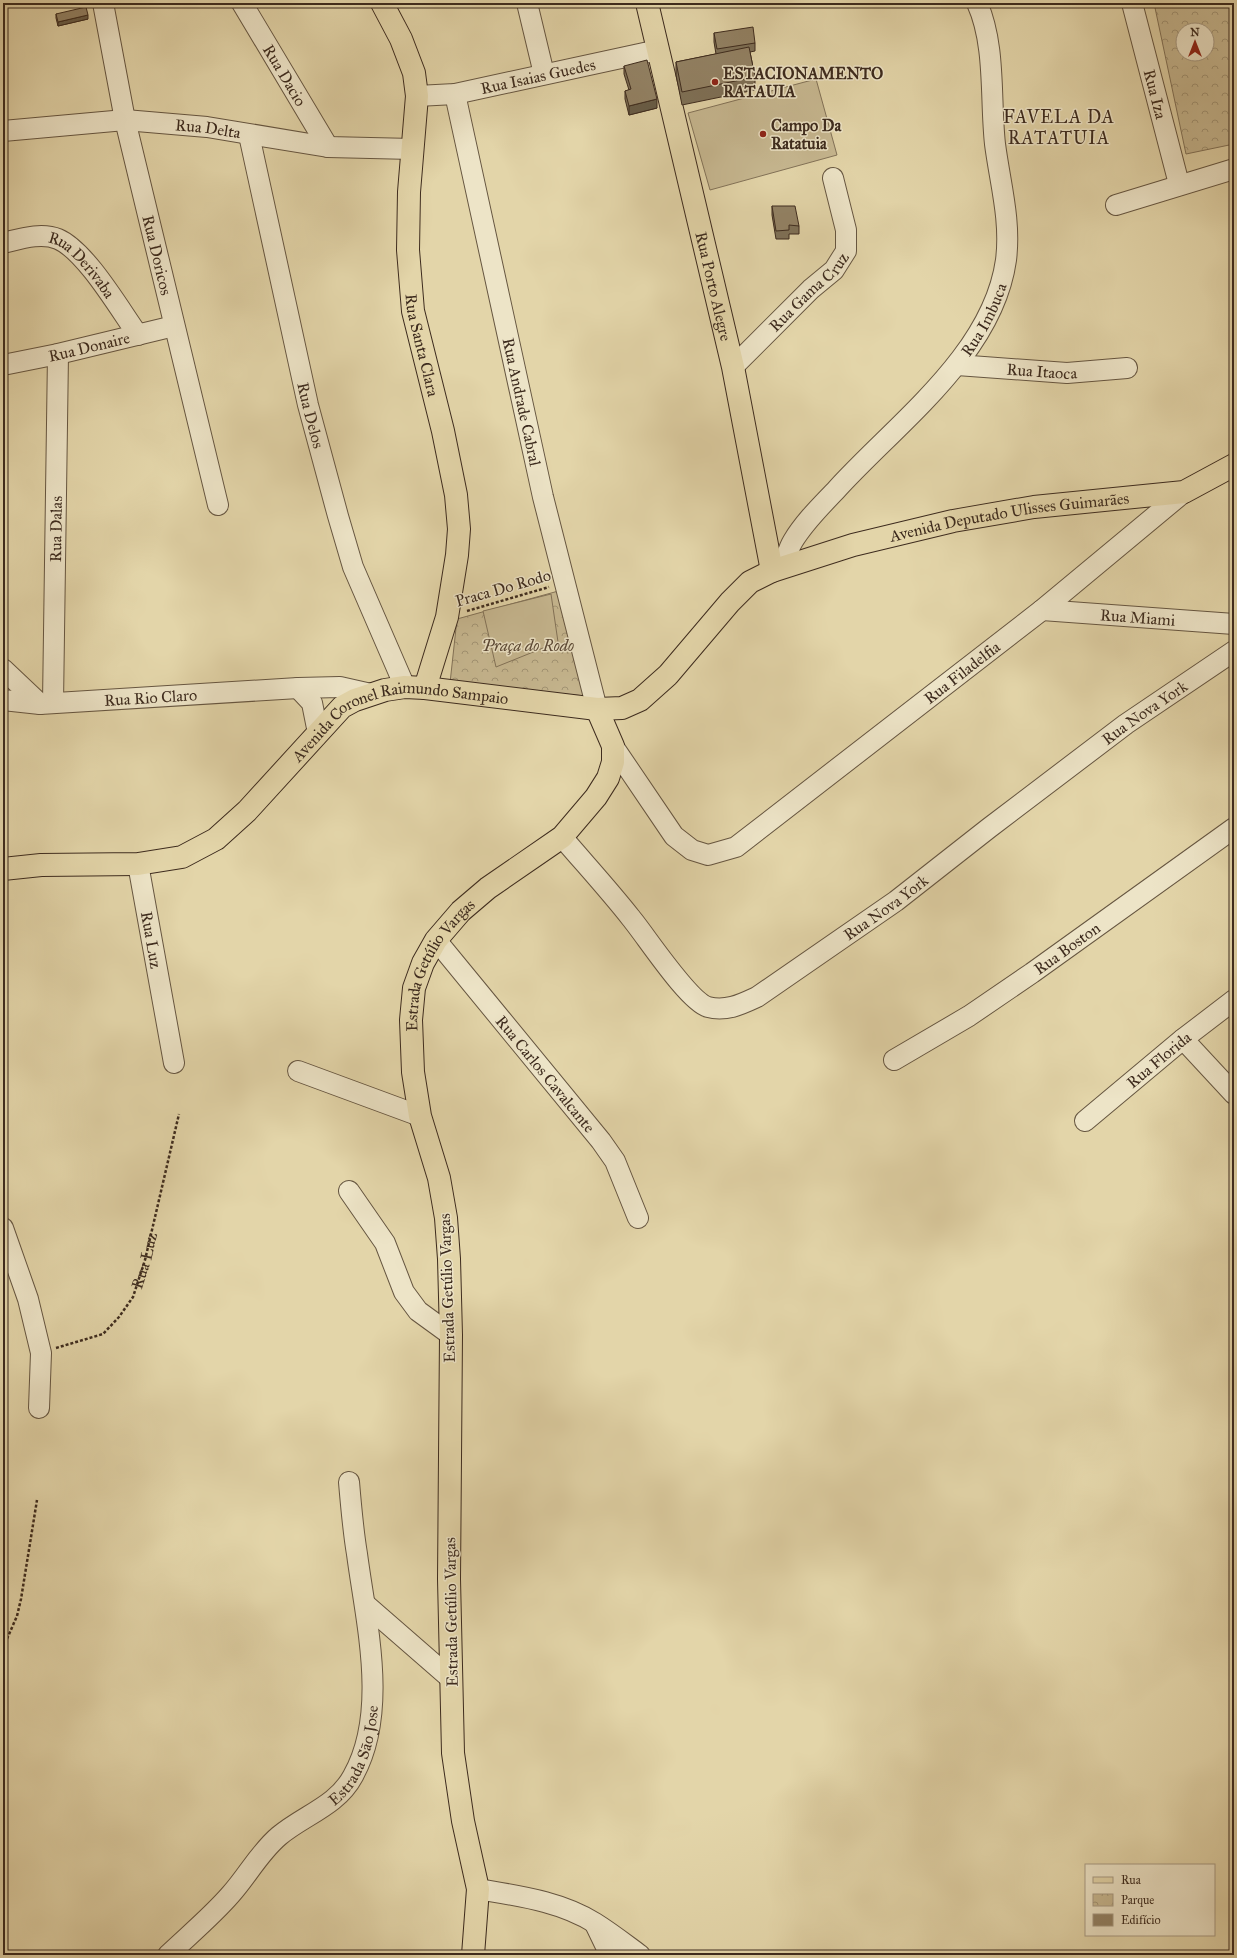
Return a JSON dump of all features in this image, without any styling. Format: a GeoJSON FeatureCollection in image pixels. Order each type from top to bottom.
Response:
{"type":"FeatureCollection","features":[{"type":"Feature","properties":{"kind":"main road","name":"Rua Santa Clara"},"geometry":{"type":"LineString","coordinates":[[382,3],[401,39],[412,66],[417,96],[412,149],[408,250],[414,311],[443,430],[456,495],[459,529],[457,555],[448,617],[415,688]]}},
{"type":"Feature","properties":{"kind":"main road","name":"Rua Porto Alegre"},"geometry":{"type":"LineString","coordinates":[[647,3],[733,367],[777,570]]}},
{"type":"Feature","properties":{"kind":"main road","name":"Avenida Deputado Ulisses Guimarães"},"geometry":{"type":"LineString","coordinates":[[777,570],[853,545],[954,521],[1034,507],[1184,492],[1234,465]]}},
{"type":"Feature","properties":{"kind":"main road","name":"Avenida Coronel Raimundo Sampaio"},"geometry":{"type":"LineString","coordinates":[[3,869],[41,866],[138,864],[182,857],[216,839],[248,811],[342,707],[371,694],[415,688],[597,709],[622,708],[640,700],[668,675],[730,602],[750,582],[777,570]]}},
{"type":"Feature","properties":{"kind":"main road"},"geometry":{"type":"LineString","coordinates":[[597,709],[614,746]]}},
{"type":"Feature","properties":{"kind":"main road","name":"Estrada Getúlio Vargas"},"geometry":{"type":"LineString","coordinates":[[473,1955],[478,1888],[463,1821],[453,1753],[450,1678],[449,1572],[451,1335],[449,1259],[446,1218],[439,1178],[420,1116],[412,1072],[411,1020],[414,988],[423,963],[436,940],[461,911],[488,888],[562,837],[596,797],[608,778],[613,762],[614,746]]}},
{"type":"Feature","properties":{"kind":"street","name":"Rua Doricos"},"geometry":{"type":"LineString","coordinates":[[103,3],[125,120],[218,505]]}},
{"type":"Feature","properties":{"kind":"street","name":"Rua Dacio"},"geometry":{"type":"LineString","coordinates":[[242,3],[328,147]]}},
{"type":"Feature","properties":{"kind":"street"},"geometry":{"type":"LineString","coordinates":[[527,3],[544,74]]}},
{"type":"Feature","properties":{"kind":"street","name":"Rua Imbuca"},"geometry":{"type":"LineString","coordinates":[[777,570],[792,542],[805,523],[957,365],[979,332],[995,302],[1006,254],[1008,225],[995,144],[993,101],[986,29],[978,3]]}},
{"type":"Feature","properties":{"kind":"street","name":"Rua Iza"},"geometry":{"type":"LineString","coordinates":[[1132,3],[1179,184]]}},
{"type":"Feature","properties":{"kind":"street","name":"Rua Isaias Guedes"},"geometry":{"type":"LineString","coordinates":[[417,96],[455,94],[658,50]]}},
{"type":"Feature","properties":{"kind":"street","name":"Rua Andrade Cabral"},"geometry":{"type":"LineString","coordinates":[[455,94],[543,497],[597,709]]}},
{"type":"Feature","properties":{"kind":"street","name":"Rua Delta"},"geometry":{"type":"LineString","coordinates":[[3,131],[125,120],[200,126],[328,147],[412,149]]}},
{"type":"Feature","properties":{"kind":"street","name":"Rua Delos"},"geometry":{"type":"LineString","coordinates":[[249,134],[308,405],[353,567],[415,688]]}},
{"type":"Feature","properties":{"kind":"street"},"geometry":{"type":"LineString","coordinates":[[1116,205],[1234,168]]}},
{"type":"Feature","properties":{"kind":"street","name":"Rua Gama Cruz"},"geometry":{"type":"LineString","coordinates":[[733,367],[810,290],[834,270],[846,251],[846,230],[833,178]]}},
{"type":"Feature","properties":{"kind":"street","name":"Rua Derivaba"},"geometry":{"type":"LineString","coordinates":[[3,243],[36,236],[57,239],[70,246],[88,266],[138,335]]}},
{"type":"Feature","properties":{"kind":"street","name":"Rua Donaire"},"geometry":{"type":"LineString","coordinates":[[3,365],[58,354],[174,326]]}},
{"type":"Feature","properties":{"kind":"street","name":"Rua Dalas"},"geometry":{"type":"LineString","coordinates":[[46,703],[58,354]]}},
{"type":"Feature","properties":{"kind":"street","name":"Rua Itaoca"},"geometry":{"type":"LineString","coordinates":[[957,365],[1067,373],[1127,368]]}},
{"type":"Feature","properties":{"kind":"street","name":"Rua Filadelfia"},"geometry":{"type":"LineString","coordinates":[[614,746],[674,836],[692,850],[708,855],[736,847],[1042,610],[1184,492]]}},
{"type":"Feature","properties":{"kind":"street","name":"Rua Miami"},"geometry":{"type":"LineString","coordinates":[[1042,610],[1234,624]]}},
{"type":"Feature","properties":{"kind":"street","name":"Rua Nova York"},"geometry":{"type":"LineString","coordinates":[[562,837],[631,918],[682,985],[706,1006],[721,1009],[739,1006],[757,997],[896,901],[1126,724],[1234,651]]}},
{"type":"Feature","properties":{"kind":"street"},"geometry":{"type":"LineString","coordinates":[[3,669],[46,703]]}},
{"type":"Feature","properties":{"kind":"street","name":"Rua Rio Claro"},"geometry":{"type":"LineString","coordinates":[[3,700],[46,703],[298,688],[340,687],[371,694]]}},
{"type":"Feature","properties":{"kind":"street"},"geometry":{"type":"LineString","coordinates":[[298,688],[312,703],[318,733]]}},
{"type":"Feature","properties":{"kind":"street","name":"Rua Boston"},"geometry":{"type":"LineString","coordinates":[[894,1060],[968,1016],[1032,973],[1234,828]]}},
{"type":"Feature","properties":{"kind":"street","name":"Rua Luz"},"geometry":{"type":"LineString","coordinates":[[138,864],[174,1063]]}},
{"type":"Feature","properties":{"kind":"street","name":"Rua Carlos Cavalcante"},"geometry":{"type":"LineString","coordinates":[[436,940],[601,1140],[615,1161],[638,1218]]}},
{"type":"Feature","properties":{"kind":"street","name":"Rua Florida"},"geometry":{"type":"LineString","coordinates":[[1085,1121],[1183,1039],[1234,1000]]}},
{"type":"Feature","properties":{"kind":"street"},"geometry":{"type":"LineString","coordinates":[[1183,1039],[1234,1094]]}},
{"type":"Feature","properties":{"kind":"street"},"geometry":{"type":"LineString","coordinates":[[298,1071],[420,1116]]}},
{"type":"Feature","properties":{"kind":"street"},"geometry":{"type":"LineString","coordinates":[[349,1190],[385,1243],[404,1292],[418,1311],[451,1335]]}},
{"type":"Feature","properties":{"kind":"street"},"geometry":{"type":"LineString","coordinates":[[3,1228],[28,1299],[41,1352],[40,1408]]}},
{"type":"Feature","properties":{"kind":"street","name":"Estrada Sāo Jose"},"geometry":{"type":"LineString","coordinates":[[168,1955],[231,1894],[256,1860],[280,1835],[324,1807],[340,1794],[353,1776],[368,1741],[372,1716],[372,1683],[365,1604],[357,1554],[349,1482]]}},
{"type":"Feature","properties":{"kind":"street"},"geometry":{"type":"LineString","coordinates":[[365,1604],[450,1678]]}},
{"type":"Feature","properties":{"kind":"street"},"geometry":{"type":"LineString","coordinates":[[478,1888],[539,1900],[569,1910],[594,1922],[640,1955]]}},
{"type":"Feature","properties":{"kind":"street"},"geometry":{"type":"LineString","coordinates":[[594,1922],[610,1955]]}},
{"type":"Feature","properties":{"kind":"path","name":"Praca Do Rodo"},"geometry":{"type":"LineString","coordinates":[[448,617],[565,582]]}},
{"type":"Feature","properties":{"kind":"path","name":"Rua Luz"},"geometry":{"type":"LineString","coordinates":[[41,1352],[103,1334],[119,1317],[133,1296],[145,1260],[179,1114]]}},
{"type":"Feature","properties":{"kind":"path"},"geometry":{"type":"LineString","coordinates":[[3,1648],[17,1616],[21,1599],[37,1500]]}},
{"type":"Feature","properties":{"kind":"green space"},"geometry":{"type":"Polygon","coordinates":[[[1154,3],[1234,3],[1234,144],[1186,154],[1154,3]]]}},
{"type":"Feature","properties":{"kind":"green space","name":"Campo Da Ratatuia"},"geometry":{"type":"Polygon","coordinates":[[[816,79],[837,155],[710,190],[688,113],[816,79]]]}},
{"type":"Feature","properties":{"kind":"green space","name":"Praça do Rodo"},"geometry":{"type":"Polygon","coordinates":[[[562,590],[585,696],[450,683],[457,619],[562,590]]]}},
{"type":"Feature","properties":{"kind":"green space"},"geometry":{"type":"Polygon","coordinates":[[[551,594],[558,642],[496,667],[483,611],[551,594]]]}},
{"type":"Feature","properties":{"kind":"building"},"geometry":{"type":"Polygon","coordinates":[[[86,7],[88,15],[58,22],[56,14],[86,7]]]}},
{"type":"Feature","properties":{"kind":"building"},"geometry":{"type":"Polygon","coordinates":[[[753,27],[755,43],[717,49],[714,33],[753,27]]]}},
{"type":"Feature","properties":{"kind":"building"},"geometry":{"type":"Polygon","coordinates":[[[749,47],[755,77],[682,92],[676,62],[749,47]]]}},
{"type":"Feature","properties":{"kind":"building"},"geometry":{"type":"Polygon","coordinates":[[[647,60],[657,99],[629,106],[625,91],[631,89],[624,66],[647,60]]]}},
{"type":"Feature","properties":{"kind":"building"},"geometry":{"type":"Polygon","coordinates":[[[772,206],[795,206],[799,226],[789,225],[789,230],[776,231],[772,206]]]}},
{"type":"Feature","properties":{"kind":"place","name":"ESTACIONAMENTO RATAUIA"},"geometry":{"type":"Point","coordinates":[715,82]}},
{"type":"Feature","properties":{"kind":"place","name":"Campo Da Ratatuia"},"geometry":{"type":"Point","coordinates":[763,134]}},
{"type":"Feature","properties":{"kind":"district","name":"FAVELA DA RATATUIA"},"geometry":{"type":"Point","coordinates":[1059,127]}}]}
